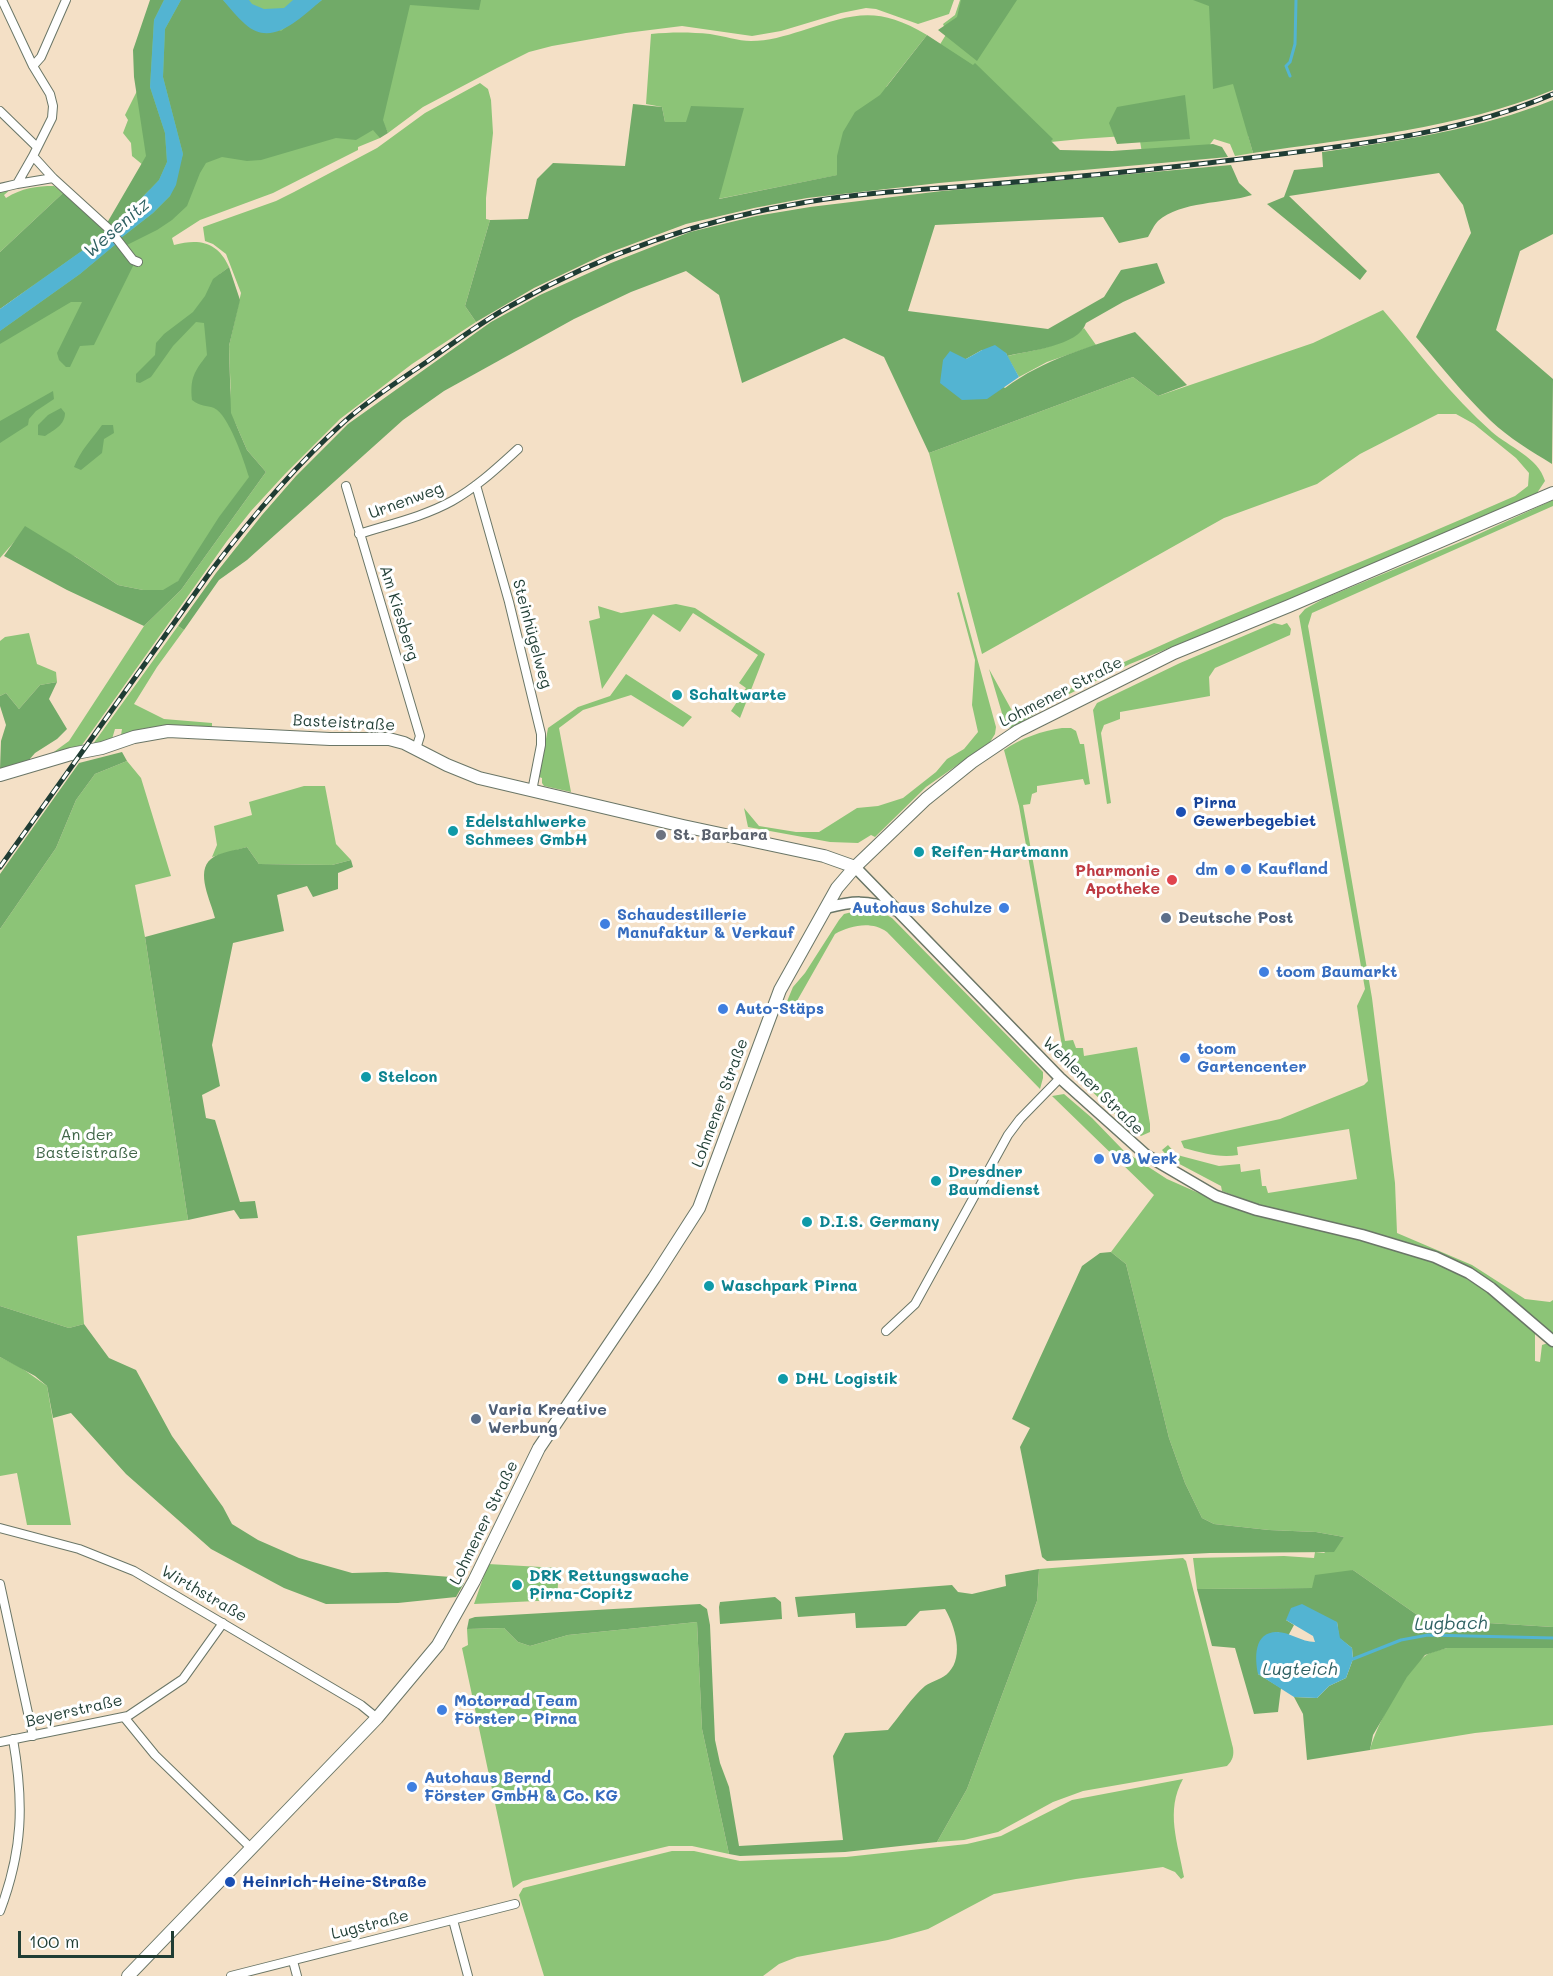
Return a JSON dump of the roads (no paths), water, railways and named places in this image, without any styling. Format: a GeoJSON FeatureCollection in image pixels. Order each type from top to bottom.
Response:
{"type":"FeatureCollection","features":[{"type":"Feature","properties":{"kind":"main road","name":"Lohmener Straße"},"geometry":{"type":"LineString","coordinates":[[128,1976],[377,1718],[438,1645],[474,1581],[539,1448],[642,1297],[694,1215],[711,1177],[780,990],[837,888],[855,867],[926,799],[972,762],[1018,731],[1174,653],[1553,493]]}},
{"type":"Feature","properties":{"kind":"main road","name":"Basteistraße"},"geometry":{"type":"LineString","coordinates":[[0,775],[71,754],[92,751],[134,737],[168,731],[347,740],[389,739],[397,740],[479,778],[824,856],[855,867]]}},
{"type":"Feature","properties":{"kind":"street"},"geometry":{"type":"LineString","coordinates":[[2,0],[33,66],[50,94],[53,106],[52,118],[17,184]]}},
{"type":"Feature","properties":{"kind":"street"},"geometry":{"type":"LineString","coordinates":[[33,66],[41,57],[66,0]]}},
{"type":"Feature","properties":{"kind":"street"},"geometry":{"type":"LineString","coordinates":[[0,111],[35,151],[53,178],[109,229],[133,260],[138,262]]}},
{"type":"Feature","properties":{"kind":"street"},"geometry":{"type":"LineString","coordinates":[[0,188],[53,178]]}},
{"type":"Feature","properties":{"kind":"street","name":"Urnenweg"},"geometry":{"type":"LineString","coordinates":[[359,534],[430,511],[451,501],[476,485],[518,448]]}},
{"type":"Feature","properties":{"kind":"street","name":"Steinhügelweg"},"geometry":{"type":"LineString","coordinates":[[476,485],[509,602],[541,734],[532,791]]}},
{"type":"Feature","properties":{"kind":"street","name":"Am Kiesberg"},"geometry":{"type":"LineString","coordinates":[[346,486],[420,736],[416,749]]}},
{"type":"Feature","properties":{"kind":"street","name":"Wehlener Straße"},"geometry":{"type":"LineString","coordinates":[[855,867],[1060,1078],[1134,1146],[1179,1176],[1216,1196],[1257,1210],[1362,1235],[1435,1257],[1491,1288],[1553,1341]]}},
{"type":"Feature","properties":{"kind":"street"},"geometry":{"type":"LineString","coordinates":[[826,908],[852,902],[873,902],[897,911]]}},
{"type":"Feature","properties":{"kind":"street"},"geometry":{"type":"LineString","coordinates":[[886,1331],[915,1304],[1008,1135],[1020,1119],[1060,1078]]}},
{"type":"Feature","properties":{"kind":"street"},"geometry":{"type":"LineString","coordinates":[[0,1528],[0,1533]]}},
{"type":"Feature","properties":{"kind":"street","name":"Wirthstraße"},"geometry":{"type":"LineString","coordinates":[[0,1528],[91,1553],[134,1571],[361,1705],[377,1718]]}},
{"type":"Feature","properties":{"kind":"street"},"geometry":{"type":"LineString","coordinates":[[0,1584],[33,1736]]}},
{"type":"Feature","properties":{"kind":"street","name":"Beyerstraße"},"geometry":{"type":"LineString","coordinates":[[0,1742],[124,1718],[183,1679],[223,1623]]}},
{"type":"Feature","properties":{"kind":"street"},"geometry":{"type":"LineString","coordinates":[[124,1718],[155,1755],[252,1849]]}},
{"type":"Feature","properties":{"kind":"street"},"geometry":{"type":"LineString","coordinates":[[0,1911],[14,1871],[20,1820],[20,1788],[13,1740]]}},
{"type":"Feature","properties":{"kind":"street","name":"Lugstraße"},"geometry":{"type":"LineString","coordinates":[[231,1976],[515,1904]]}},
{"type":"Feature","properties":{"kind":"street"},"geometry":{"type":"LineString","coordinates":[[453,1920],[468,1976]]}},
{"type":"Feature","properties":{"kind":"street"},"geometry":{"type":"LineString","coordinates":[[293,1961],[297,1976]]}},
{"type":"Feature","properties":{"kind":"water","name":"Wesenitz"},"geometry":{"type":"Polygon","coordinates":[[[164,0],[181,0],[165,29],[163,77],[183,154],[176,185],[170,196],[153,213],[121,238],[113,228],[159,180],[167,162],[165,133],[150,87],[154,20],[164,0]]]}},
{"type":"Feature","properties":{"kind":"water"},"geometry":{"type":"Polygon","coordinates":[[[223,0],[249,0],[252,4],[264,9],[284,8],[293,0],[322,0],[286,28],[265,33],[255,31],[245,24],[223,0]]]}},
{"type":"Feature","properties":{"kind":"water"},"geometry":{"type":"Polygon","coordinates":[[[107,233],[116,244],[80,274],[0,331],[0,309],[107,233]]]}},
{"type":"Feature","properties":{"kind":"water"},"geometry":{"type":"Polygon","coordinates":[[[995,345],[1006,353],[1019,377],[987,399],[962,400],[940,383],[943,360],[950,351],[966,359],[995,345]]]}},
{"type":"Feature","properties":{"kind":"water","name":"Lugteich"},"geometry":{"type":"Polygon","coordinates":[[[1302,1604],[1337,1622],[1340,1638],[1352,1648],[1353,1659],[1346,1678],[1329,1686],[1317,1698],[1294,1697],[1258,1674],[1257,1668],[1257,1647],[1263,1636],[1269,1633],[1282,1632],[1315,1642],[1313,1636],[1286,1620],[1291,1608],[1302,1604]]]}},
{"type":"Feature","properties":{"kind":"waterway"},"geometry":{"type":"LineString","coordinates":[[1290,76],[1286,66],[1290,62],[1295,44],[1296,0]]}},
{"type":"Feature","properties":{"kind":"waterway","name":"Lugbach"},"geometry":{"type":"LineString","coordinates":[[1353,1659],[1401,1640],[1428,1635],[1553,1638]]}},
{"type":"Feature","properties":{"kind":"railway"},"geometry":{"type":"LineString","coordinates":[[0,867],[211,571],[291,475],[344,422],[375,398],[481,324],[549,285],[620,253],[656,240],[769,209],[847,196],[1144,170],[1365,143],[1442,129],[1517,108],[1553,94]]}},
{"type":"Feature","properties":{"kind":"place","name":"Schaltwarte"},"geometry":{"type":"Point","coordinates":[677,695]}},
{"type":"Feature","properties":{"kind":"place","name":"Pirna Gewerbegebiet"},"geometry":{"type":"Point","coordinates":[1181,812]}},
{"type":"Feature","properties":{"kind":"place","name":"Edelstahlwerke Schmees GmbH"},"geometry":{"type":"Point","coordinates":[453,831]}},
{"type":"Feature","properties":{"kind":"place","name":"St. Barbara"},"geometry":{"type":"Point","coordinates":[661,835]}},
{"type":"Feature","properties":{"kind":"place","name":"Reifen-Hartmann"},"geometry":{"type":"Point","coordinates":[919,852]}},
{"type":"Feature","properties":{"kind":"place","name":"Kaufland"},"geometry":{"type":"Point","coordinates":[1246,869]}},
{"type":"Feature","properties":{"kind":"place","name":"dm"},"geometry":{"type":"Point","coordinates":[1230,870]}},
{"type":"Feature","properties":{"kind":"place","name":"Pharmonie Apotheke"},"geometry":{"type":"Point","coordinates":[1172,880]}},
{"type":"Feature","properties":{"kind":"place","name":"Autohaus Schulze"},"geometry":{"type":"Point","coordinates":[1004,908]}},
{"type":"Feature","properties":{"kind":"place","name":"Deutsche Post"},"geometry":{"type":"Point","coordinates":[1166,918]}},
{"type":"Feature","properties":{"kind":"place","name":"Schaudestillerie Manufaktur & Verkauf"},"geometry":{"type":"Point","coordinates":[605,924]}},
{"type":"Feature","properties":{"kind":"place","name":"toom Baumarkt"},"geometry":{"type":"Point","coordinates":[1264,972]}},
{"type":"Feature","properties":{"kind":"place","name":"Auto-Stäps"},"geometry":{"type":"Point","coordinates":[723,1009]}},
{"type":"Feature","properties":{"kind":"place","name":"toom Gartencenter"},"geometry":{"type":"Point","coordinates":[1185,1058]}},
{"type":"Feature","properties":{"kind":"place","name":"Stelcon"},"geometry":{"type":"Point","coordinates":[366,1077]}},
{"type":"Feature","properties":{"kind":"place","name":"V8 Werk"},"geometry":{"type":"Point","coordinates":[1099,1159]}},
{"type":"Feature","properties":{"kind":"place","name":"Dresdner Baumdienst"},"geometry":{"type":"Point","coordinates":[936,1181]}},
{"type":"Feature","properties":{"kind":"place","name":"D.I.S. Germany"},"geometry":{"type":"Point","coordinates":[807,1222]}},
{"type":"Feature","properties":{"kind":"place","name":"Waschpark Pirna"},"geometry":{"type":"Point","coordinates":[709,1286]}},
{"type":"Feature","properties":{"kind":"place","name":"DHL Logistik"},"geometry":{"type":"Point","coordinates":[783,1379]}},
{"type":"Feature","properties":{"kind":"place","name":"Varia Kreative Werbung"},"geometry":{"type":"Point","coordinates":[476,1419]}},
{"type":"Feature","properties":{"kind":"place","name":"DRK Rettungswache Pirna-Copitz"},"geometry":{"type":"Point","coordinates":[517,1585]}},
{"type":"Feature","properties":{"kind":"place","name":"Motorrad Team Förster - Pirna"},"geometry":{"type":"Point","coordinates":[442,1710]}},
{"type":"Feature","properties":{"kind":"place","name":"Autohaus Bernd Förster GmbH & Co. KG"},"geometry":{"type":"Point","coordinates":[412,1787]}},
{"type":"Feature","properties":{"kind":"place","name":"Heinrich-Heine-Straße"},"geometry":{"type":"Point","coordinates":[230,1882]}},
{"type":"Feature","properties":{"kind":"park label","name":"An der Basteistraße"},"geometry":{"type":"Point","coordinates":[87,1144]}}]}
